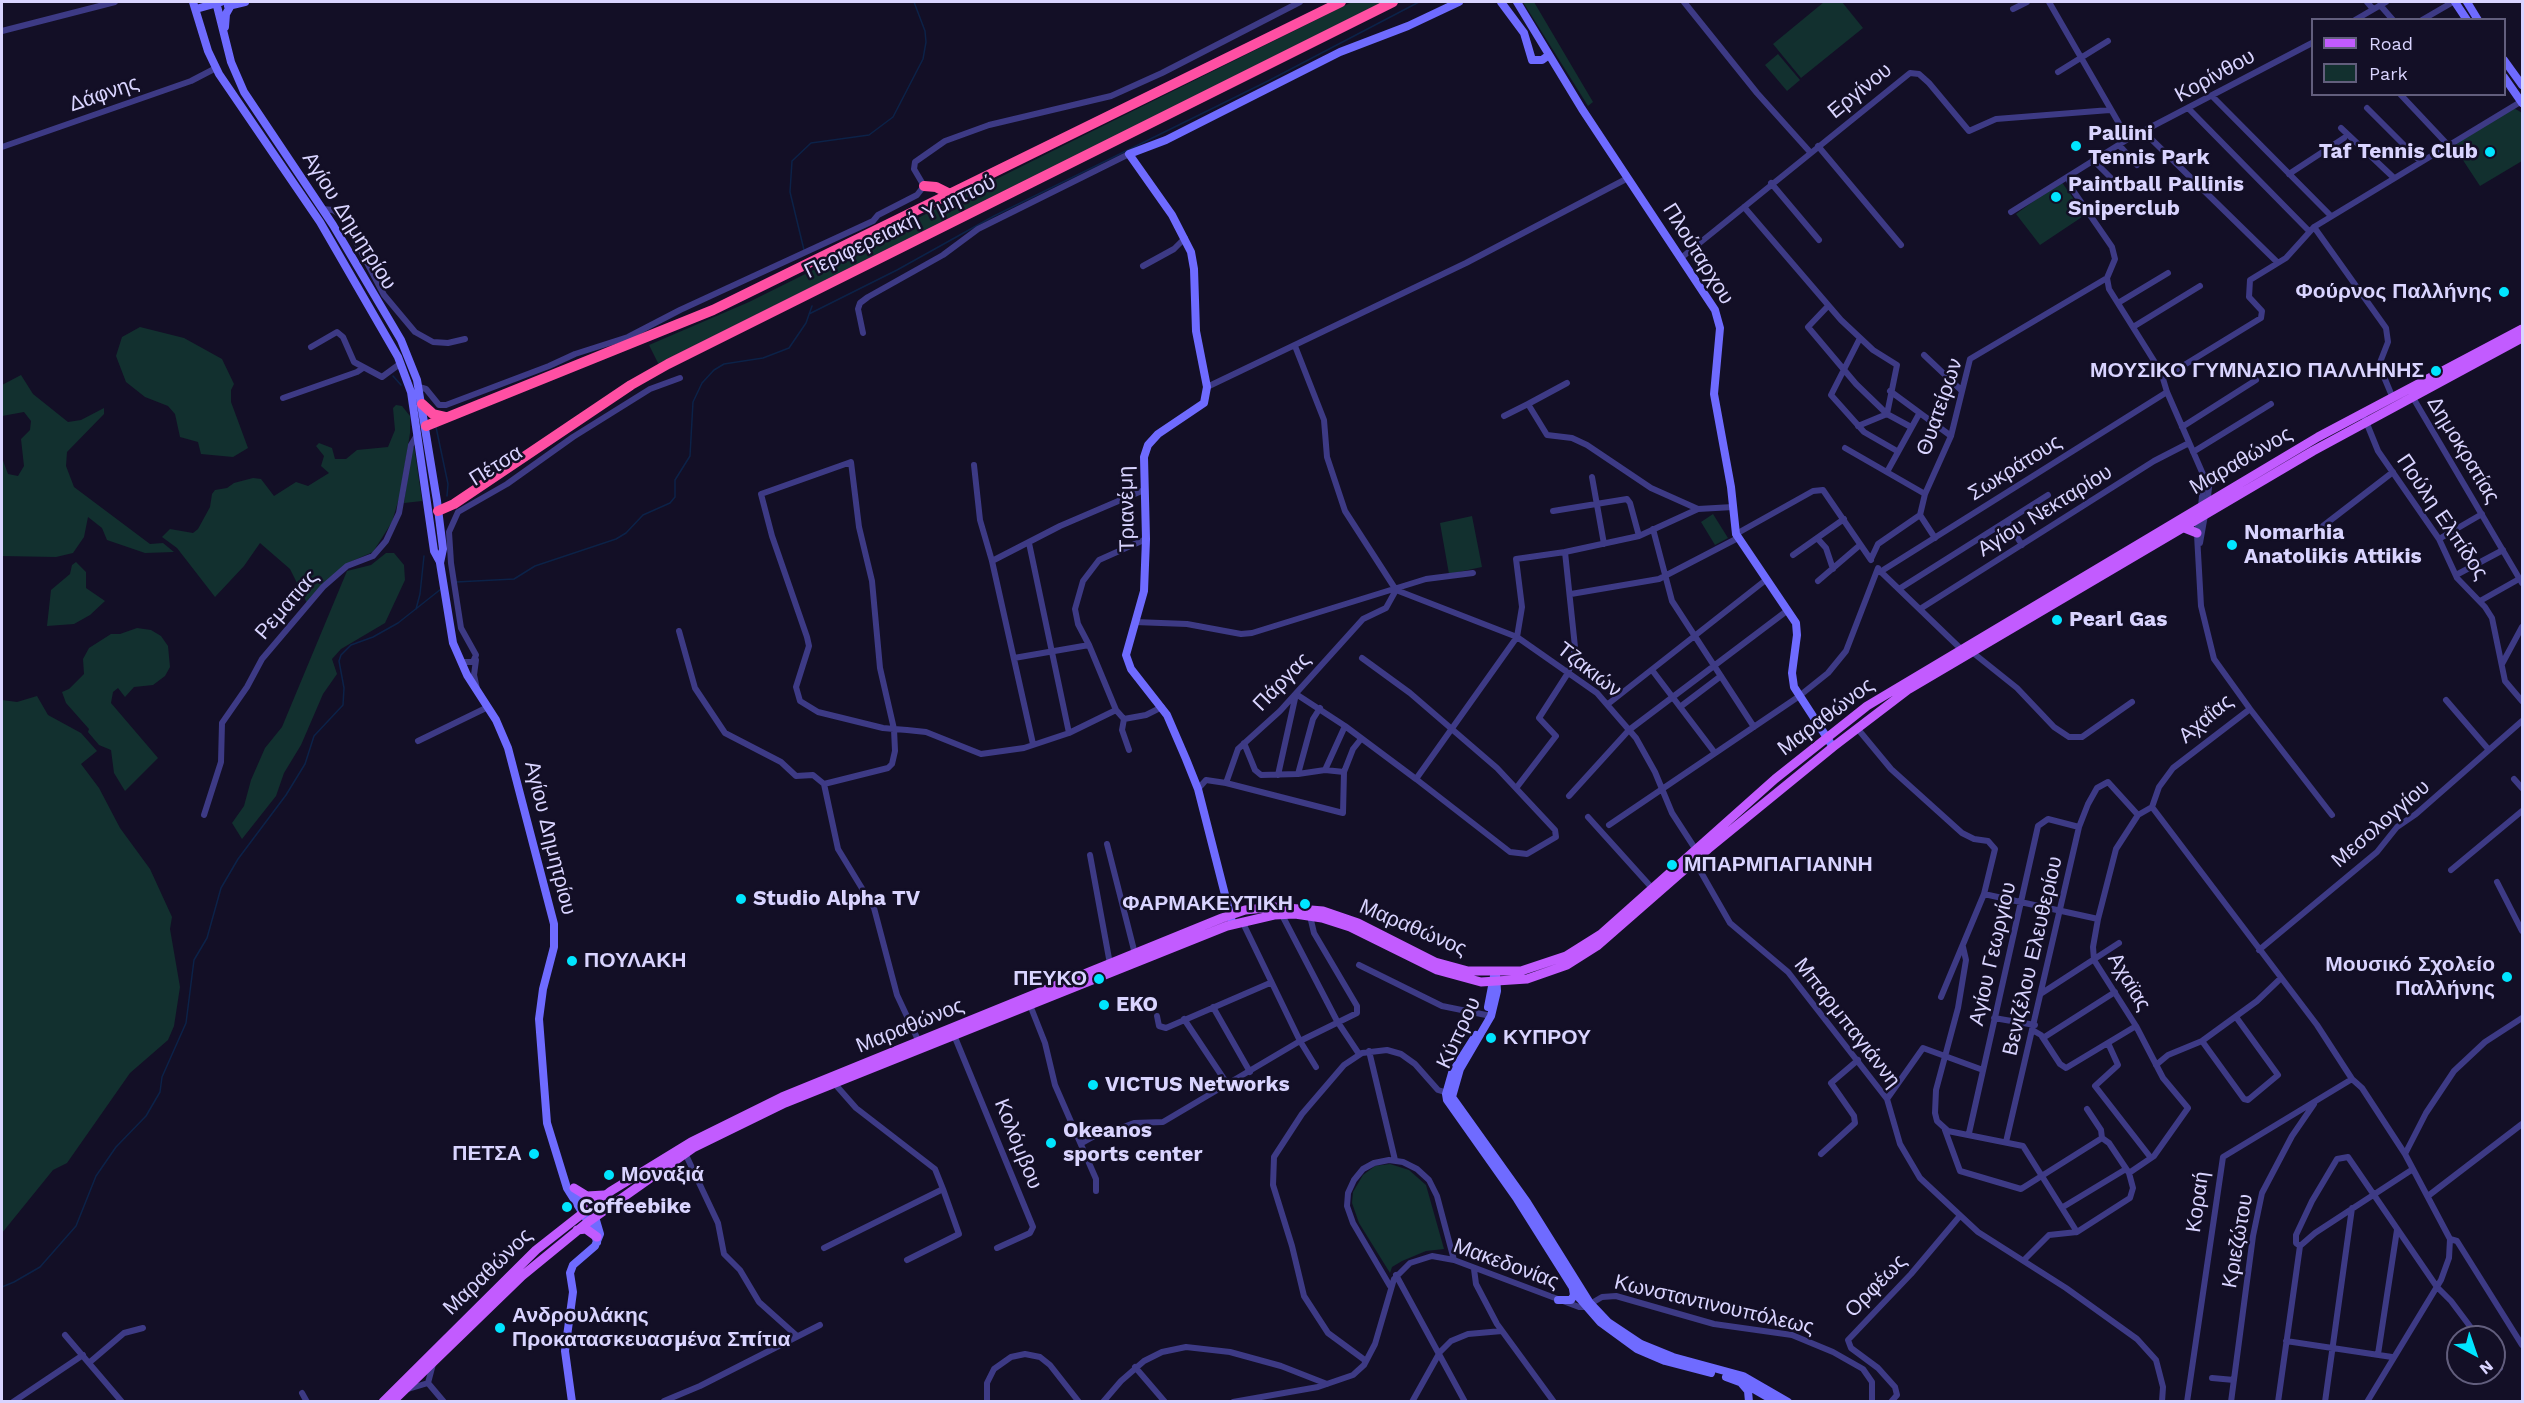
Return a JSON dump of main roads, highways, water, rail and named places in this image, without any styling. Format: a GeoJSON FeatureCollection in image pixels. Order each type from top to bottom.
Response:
{"type":"FeatureCollection","features":[{"type":"Feature","properties":{"kind":"highway","name":"Περιφερειακή Υμηττού"},"geometry":{"type":"LineString","coordinates":[[426,426],[687,322],[1341,2]]}},
{"type":"Feature","properties":{"kind":"highway","name":"Περιφερειακή Υμηττού"},"geometry":{"type":"LineString","coordinates":[[433,511],[454,504],[631,385],[668,364],[1393,2]]}},
{"type":"Feature","properties":{"kind":"highway"},"geometry":{"type":"LineString","coordinates":[[924,186],[936,187],[950,194]]}},
{"type":"Feature","properties":{"kind":"highway"},"geometry":{"type":"LineString","coordinates":[[422,404],[436,416],[449,417]]}},
{"type":"Feature","properties":{"kind":"main road","name":"Μαραθώνος"},"geometry":{"type":"LineString","coordinates":[[392,1401],[501,1293],[577,1230],[685,1153],[753,1117],[1236,919],[1282,915],[1310,916],[1350,927],[1447,974],[1494,979],[1540,975],[1582,956],[1611,934],[1694,860],[1760,806],[1867,706],[1961,649],[2364,417],[2392,396],[2523,329]]}},
{"type":"Feature","properties":{"kind":"main road","name":"Μαραθώνος"},"geometry":{"type":"LineString","coordinates":[[383,1401],[515,1268],[611,1191],[691,1142],[742,1115],[1135,954],[1275,907],[1323,911],[1358,923],[1442,965],[1494,979],[1538,967],[1577,951],[1601,934],[1696,850],[1830,740],[1857,728],[1910,689],[2182,527],[2225,492],[2364,417],[2412,396],[2523,338]]}},
{"type":"Feature","properties":{"kind":"main road"},"geometry":{"type":"LineString","coordinates":[[2209,488],[2215,492],[2225,492]]}},
{"type":"Feature","properties":{"kind":"main road"},"geometry":{"type":"LineString","coordinates":[[2182,527],[2197,533]]}},
{"type":"Feature","properties":{"kind":"main road"},"geometry":{"type":"LineString","coordinates":[[574,1188],[591,1196],[611,1191]]}},
{"type":"Feature","properties":{"kind":"main road"},"geometry":{"type":"LineString","coordinates":[[577,1230],[588,1229],[597,1240]]}},
{"type":"Feature","properties":{"kind":"waterway"},"geometry":{"type":"LineString","coordinates":[[804,250],[790,192],[792,161],[811,143],[869,135],[893,117],[923,59],[925,31],[914,2]]}},
{"type":"Feature","properties":{"kind":"waterway"},"geometry":{"type":"LineString","coordinates":[[809,314],[897,270],[994,216],[1268,81],[1419,2]]}},
{"type":"Feature","properties":{"kind":"waterway"},"geometry":{"type":"LineString","coordinates":[[456,582],[514,579],[535,566],[616,539],[626,533],[643,515],[670,503],[675,497],[675,480],[690,456],[693,402],[702,383],[714,370],[724,364],[763,358],[789,348],[806,323],[812,306]]}},
{"type":"Feature","properties":{"kind":"waterway"},"geometry":{"type":"LineString","coordinates":[[393,376],[401,385]]}},
{"type":"Feature","properties":{"kind":"waterway"},"geometry":{"type":"LineString","coordinates":[[436,427],[448,484],[447,496]]}},
{"type":"Feature","properties":{"kind":"waterway"},"geometry":{"type":"LineString","coordinates":[[416,609],[424,556]]}},
{"type":"Feature","properties":{"kind":"waterway"},"geometry":{"type":"LineString","coordinates":[[2,1287],[40,1267],[76,1226],[96,1176],[116,1147],[146,1116],[160,1092],[162,1077],[186,1023],[194,960],[207,938],[221,888],[238,859],[286,795],[305,764],[314,736],[343,705],[344,688],[339,661],[341,655],[351,645],[373,637],[398,623],[441,589]]}},
{"type":"Feature","properties":{"kind":"place","name":"Pallini Tennis Park"},"geometry":{"type":"Point","coordinates":[2076,146]}},
{"type":"Feature","properties":{"kind":"place","name":"Taf Tennis Club"},"geometry":{"type":"Point","coordinates":[2490,152]}},
{"type":"Feature","properties":{"kind":"place","name":"Paintball Pallinis Sniperclub"},"geometry":{"type":"Point","coordinates":[2056,197]}},
{"type":"Feature","properties":{"kind":"place","name":"Φούρνος Παλλήνης"},"geometry":{"type":"Point","coordinates":[2504,292]}},
{"type":"Feature","properties":{"kind":"place","name":"ΜΟΥΣΙΚΟ ΓΥΜΝΑΣΙΟ ΠΑΛΛΗΝΗΣ"},"geometry":{"type":"Point","coordinates":[2436,371]}},
{"type":"Feature","properties":{"kind":"place","name":"Nomarhia Anatolikis Attikis"},"geometry":{"type":"Point","coordinates":[2232,545]}},
{"type":"Feature","properties":{"kind":"place","name":"Pearl Gas"},"geometry":{"type":"Point","coordinates":[2057,620]}},
{"type":"Feature","properties":{"kind":"place","name":"ΜΠΑΡΜΠΑΓΙΑΝΝΗ"},"geometry":{"type":"Point","coordinates":[1672,865]}},
{"type":"Feature","properties":{"kind":"place","name":"Studio Alpha TV"},"geometry":{"type":"Point","coordinates":[741,899]}},
{"type":"Feature","properties":{"kind":"place","name":"ΦΑΡΜΑΚΕΥΤΙΚΗ"},"geometry":{"type":"Point","coordinates":[1305,904]}},
{"type":"Feature","properties":{"kind":"place","name":"ΠΟΥΛΑΚΗ"},"geometry":{"type":"Point","coordinates":[572,961]}},
{"type":"Feature","properties":{"kind":"place","name":"Μουσικό Σχολείο Παλλήνης"},"geometry":{"type":"Point","coordinates":[2507,977]}},
{"type":"Feature","properties":{"kind":"place","name":"ΠΕΥΚΟ"},"geometry":{"type":"Point","coordinates":[1099,979]}},
{"type":"Feature","properties":{"kind":"place","name":"EKO"},"geometry":{"type":"Point","coordinates":[1104,1005]}},
{"type":"Feature","properties":{"kind":"place","name":"ΚΥΠΡΟΥ"},"geometry":{"type":"Point","coordinates":[1491,1038]}},
{"type":"Feature","properties":{"kind":"place","name":"VICTUS Networks"},"geometry":{"type":"Point","coordinates":[1093,1085]}},
{"type":"Feature","properties":{"kind":"place","name":"Okeanos sports center"},"geometry":{"type":"Point","coordinates":[1051,1143]}},
{"type":"Feature","properties":{"kind":"place","name":"ΠΕΤΣΑ"},"geometry":{"type":"Point","coordinates":[534,1154]}},
{"type":"Feature","properties":{"kind":"place","name":"Μοναξιά"},"geometry":{"type":"Point","coordinates":[609,1175]}},
{"type":"Feature","properties":{"kind":"place","name":"Coffeebike"},"geometry":{"type":"Point","coordinates":[567,1207]}},
{"type":"Feature","properties":{"kind":"place","name":"Ανδρουλάκης Προκατασκευασμένα Σπίτια"},"geometry":{"type":"Point","coordinates":[500,1328]}}]}
